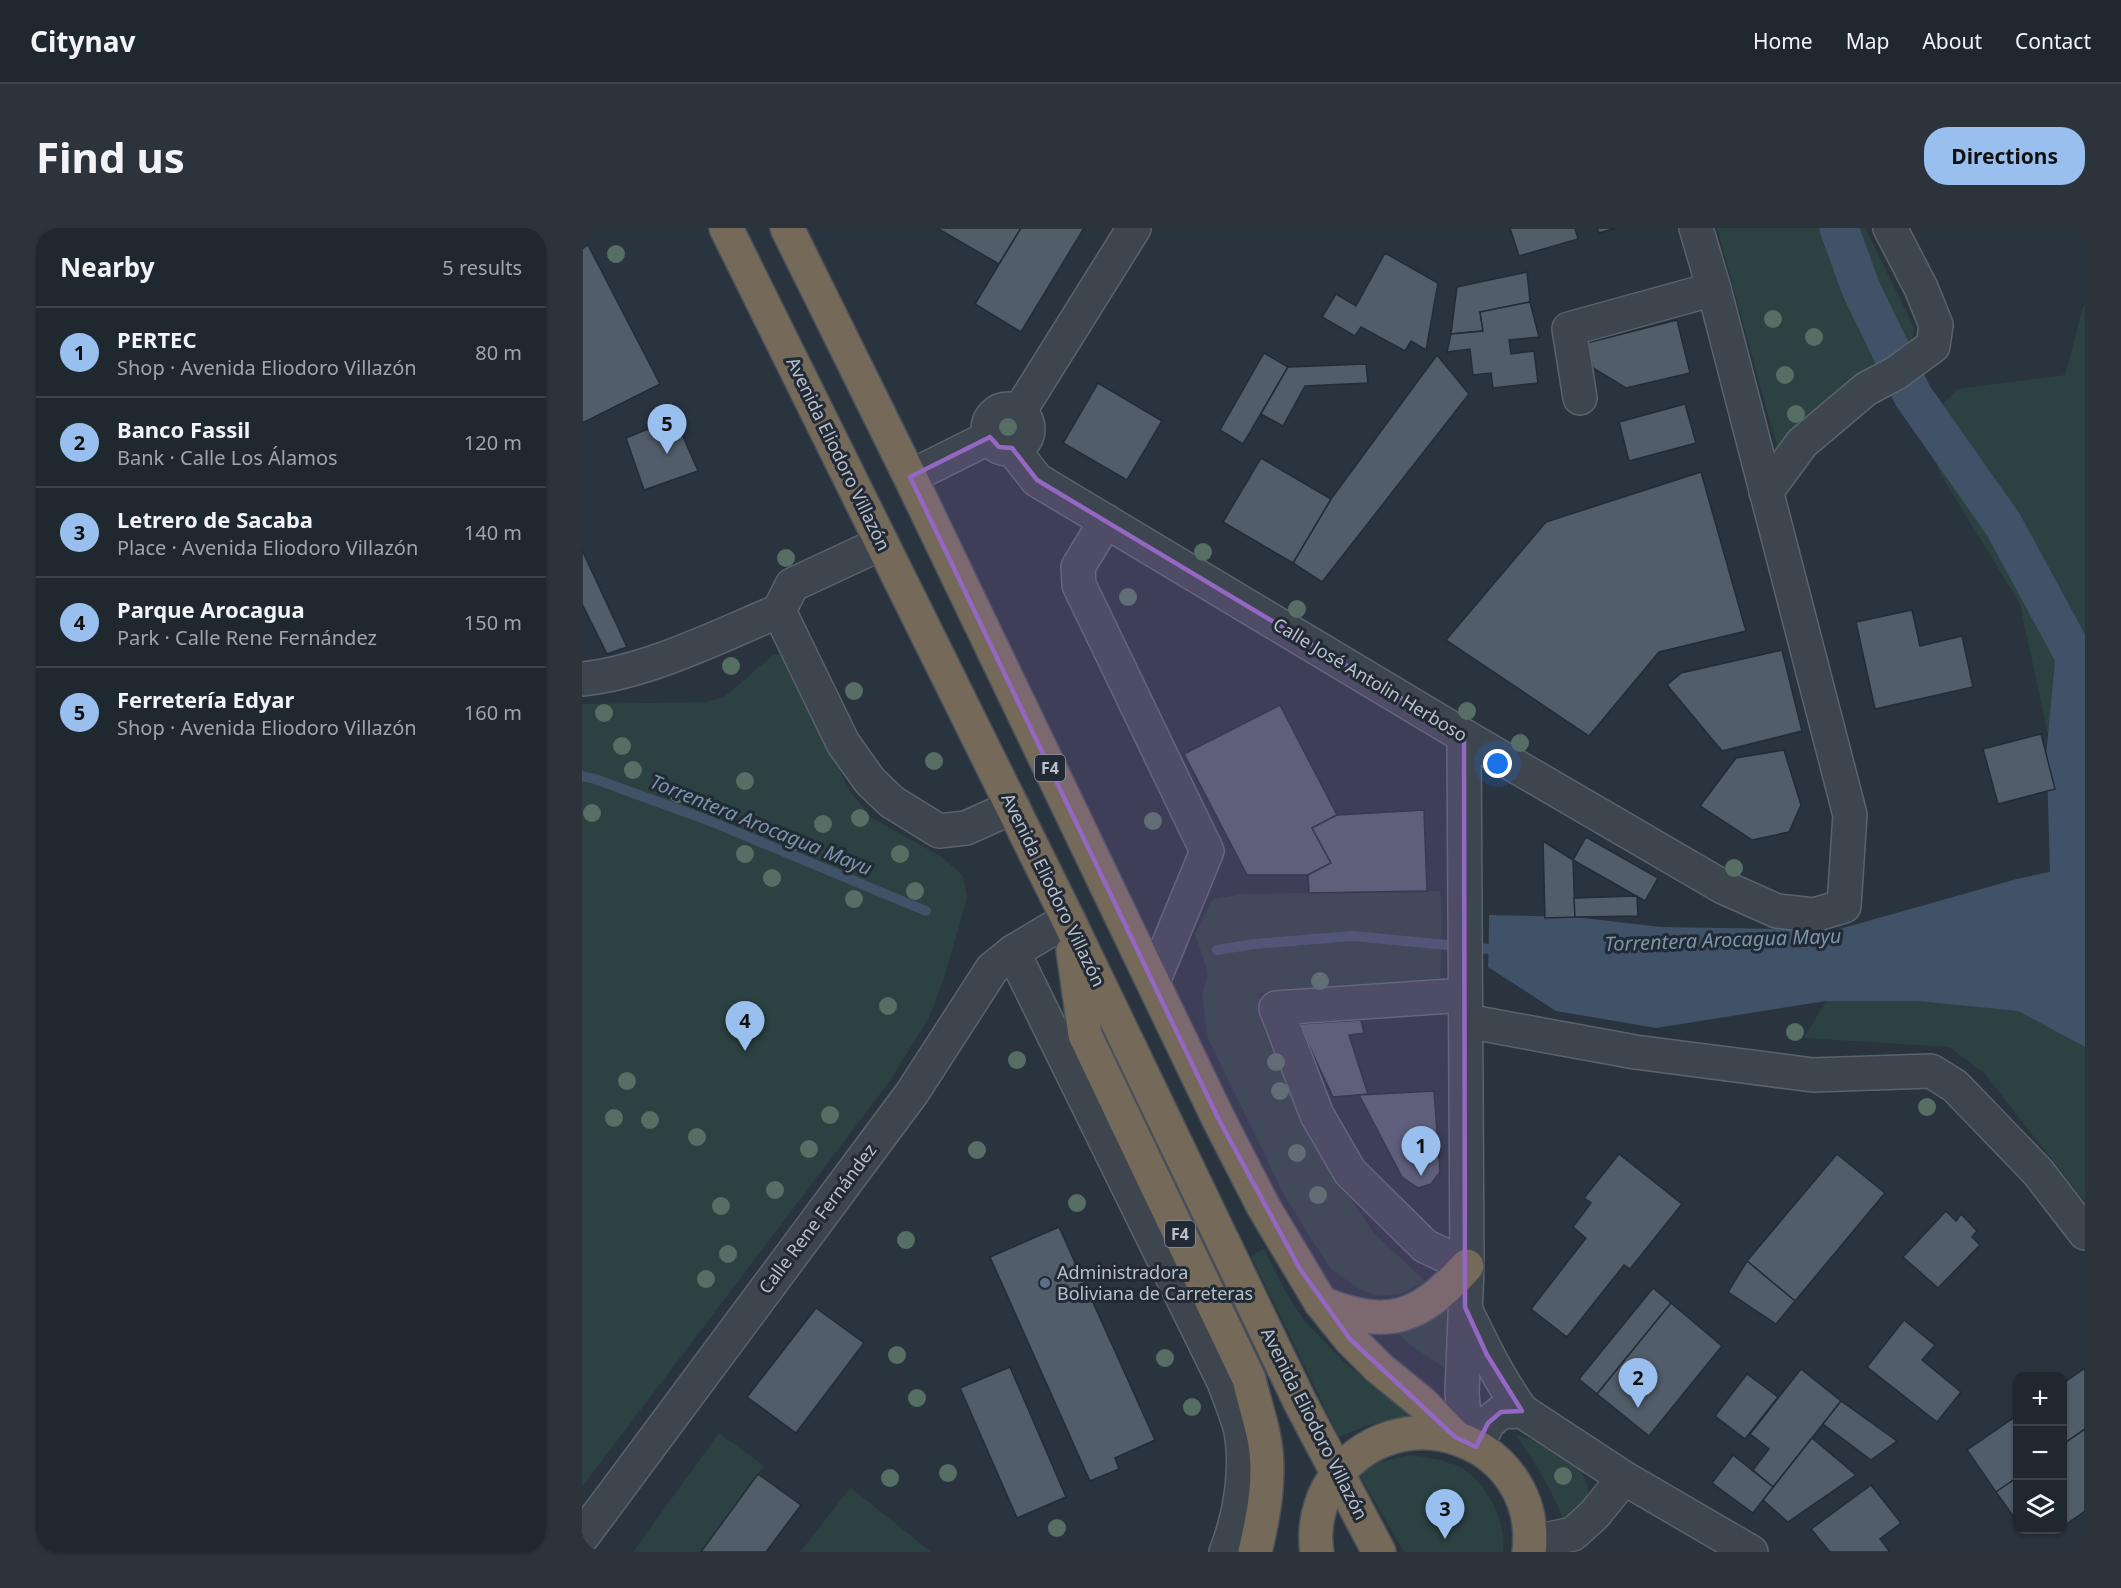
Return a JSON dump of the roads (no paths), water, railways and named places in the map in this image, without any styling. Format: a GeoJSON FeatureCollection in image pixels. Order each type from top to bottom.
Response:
{"type":"FeatureCollection","features":[{"type":"Feature","properties":{"kind":"highway","name":"Avenida Eliodoro Villazón"},"geometry":{"type":"LineString","coordinates":[[726,228],[1013,807],[1300,1402],[1379,1552]]}},
{"type":"Feature","properties":{"kind":"highway","name":"F4"},"geometry":{"type":"LineString","coordinates":[[787,228],[910,477],[1219,1120],[1263,1206],[1322,1303],[1350,1339],[1379,1368],[1466,1442],[1495,1460],[1516,1488],[1528,1520],[1529,1547]]}},
{"type":"Feature","properties":{"kind":"highway","name":"F4"},"geometry":{"type":"LineString","coordinates":[[1068,920],[1085,1035],[1249,1379],[1264,1435],[1266,1475],[1264,1513],[1255,1552]]}},
{"type":"Feature","properties":{"kind":"highway"},"geometry":{"type":"LineString","coordinates":[[1322,1303],[1362,1317],[1397,1316],[1432,1300],[1467,1266]]}},
{"type":"Feature","properties":{"kind":"highway"},"geometry":{"type":"LineString","coordinates":[[1298,1552],[1316,1537],[1323,1500],[1338,1473],[1366,1448],[1387,1438],[1410,1433],[1432,1433],[1466,1442]]}},
{"type":"Feature","properties":{"kind":"street"},"geometry":{"type":"LineString","coordinates":[[910,477],[1001,443],[1023,441],[1027,429],[1026,423],[1018,412],[1134,228]]}},
{"type":"Feature","properties":{"kind":"street"},"geometry":{"type":"LineString","coordinates":[[1696,228],[1766,492]]}},
{"type":"Feature","properties":{"kind":"street"},"geometry":{"type":"LineString","coordinates":[[1766,492],[1802,443],[1866,389],[1896,373],[1933,346],[1936,325],[1921,288],[1890,228]]}},
{"type":"Feature","properties":{"kind":"street"},"geometry":{"type":"LineString","coordinates":[[1580,398],[1569,329],[1714,289]]}},
{"type":"Feature","properties":{"kind":"street","name":"Calle José Antolin Herboso"},"geometry":{"type":"LineString","coordinates":[[1001,443],[1037,480],[1464,736],[1723,887],[1777,911],[1814,915],[1844,906],[1850,815],[1766,492]]}},
{"type":"Feature","properties":{"kind":"street"},"geometry":{"type":"LineString","coordinates":[[1106,522],[1078,567],[1079,585],[1207,851],[1153,982]]}},
{"type":"Feature","properties":{"kind":"street"},"geometry":{"type":"LineString","coordinates":[[582,679],[600,678],[639,668],[779,611],[792,585],[882,543]]}},
{"type":"Feature","properties":{"kind":"street"},"geometry":{"type":"LineString","coordinates":[[779,611],[843,743],[870,781],[892,802],[939,831],[966,828],[1013,807]]}},
{"type":"Feature","properties":{"kind":"street"},"geometry":{"type":"LineString","coordinates":[[1464,736],[1467,1266],[1462,1393],[1466,1442]]}},
{"type":"Feature","properties":{"kind":"street","name":"Calle Rene Fernández"},"geometry":{"type":"LineString","coordinates":[[582,1537],[912,1094],[993,969],[1013,952],[1068,920]]}},
{"type":"Feature","properties":{"kind":"street"},"geometry":{"type":"LineString","coordinates":[[1013,952],[1224,1382],[1241,1432],[1244,1480],[1232,1537],[1226,1552]]}},
{"type":"Feature","properties":{"kind":"street"},"geometry":{"type":"LineString","coordinates":[[1467,1266],[1425,1246],[1350,1172],[1317,1115],[1276,1008],[1466,994],[1635,1052],[1813,1075],[1931,1071],[1955,1086],[2013,1146],[2037,1172],[2085,1233]]}},
{"type":"Feature","properties":{"kind":"street"},"geometry":{"type":"LineString","coordinates":[[1465,1308],[1506,1390],[1522,1411],[1624,1478],[1751,1552]]}},
{"type":"Feature","properties":{"kind":"street"},"geometry":{"type":"LineString","coordinates":[[1466,1442],[1501,1412],[1522,1411]]}},
{"type":"Feature","properties":{"kind":"street"},"geometry":{"type":"LineString","coordinates":[[1529,1547],[1573,1534],[1594,1515],[1624,1478]]}},
{"type":"Feature","properties":{"kind":"water","name":"Torrentera Arocagua Mayu"},"geometry":{"type":"Polygon","coordinates":[[[2085,864],[2085,1047],[2018,1011],[1918,1001],[1826,1001],[1656,1028],[1556,1011],[1488,967],[1489,915],[1575,917],[1661,927],[1836,930],[2017,879],[2085,864]]]}},
{"type":"Feature","properties":{"kind":"waterway"},"geometry":{"type":"LineString","coordinates":[[1839,228],[1861,289],[1913,396],[2003,524],[2075,657],[2066,752],[2071,920]]}},
{"type":"Feature","properties":{"kind":"waterway","name":"Torrentera Arocagua Mayu"},"geometry":{"type":"LineString","coordinates":[[582,776],[710,821],[926,911]]}},
{"type":"Feature","properties":{"kind":"waterway","name":"Torrentera Arocagua Mayu"},"geometry":{"type":"LineString","coordinates":[[1217,950],[1254,944],[1352,936],[1500,950]]}},
{"type":"Feature","properties":{"kind":"place","name":"Ferretería Edyar"},"geometry":{"type":"Point","coordinates":[667,454]}},
{"type":"Feature","properties":{"kind":"place","name":"Parque Arocagua"},"geometry":{"type":"Point","coordinates":[745,1051]}},
{"type":"Feature","properties":{"kind":"place","name":"PERTEC"},"geometry":{"type":"Point","coordinates":[1421,1176]}},
{"type":"Feature","properties":{"kind":"place","name":"Administradora Boliviana de Carreteras"},"geometry":{"type":"Point","coordinates":[1045,1283]}},
{"type":"Feature","properties":{"kind":"place","name":"Banco Fassil"},"geometry":{"type":"Point","coordinates":[1638,1408]}},
{"type":"Feature","properties":{"kind":"place","name":"Letrero de Sacaba"},"geometry":{"type":"Point","coordinates":[1445,1539]}}]}
